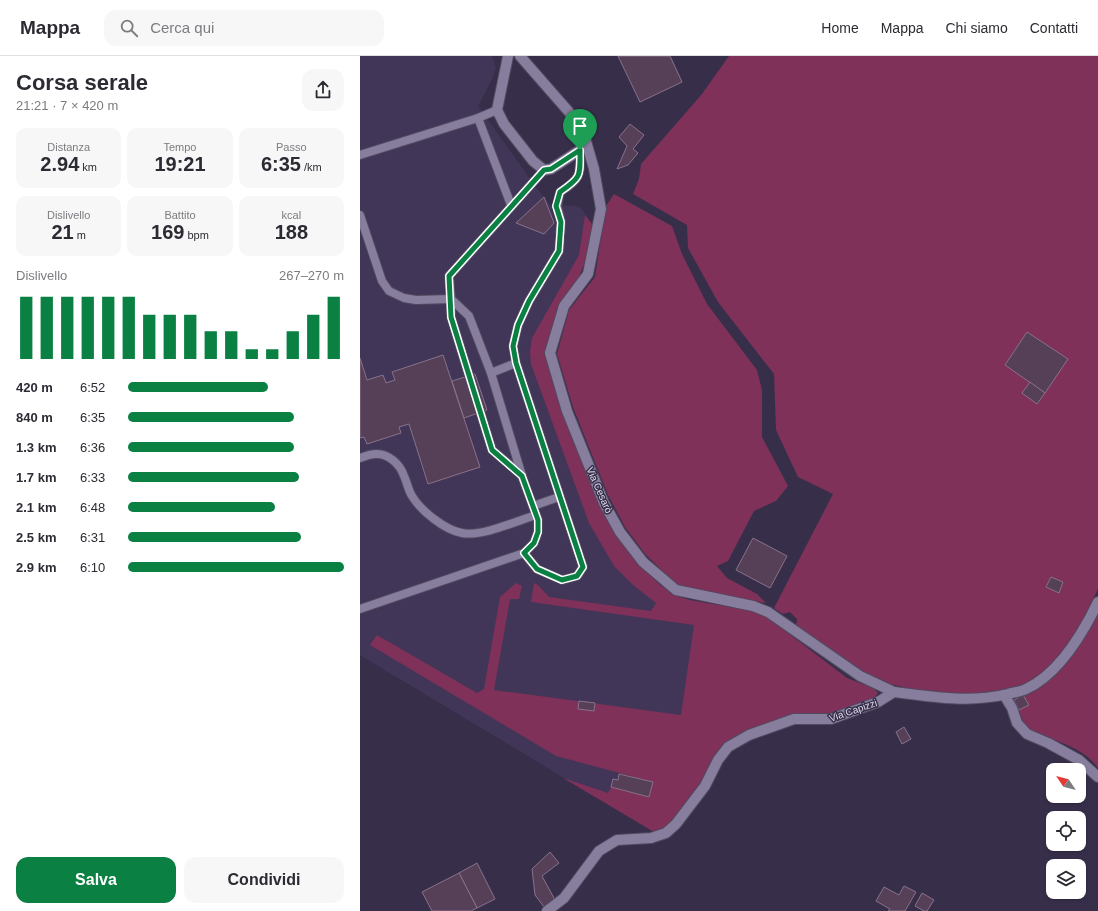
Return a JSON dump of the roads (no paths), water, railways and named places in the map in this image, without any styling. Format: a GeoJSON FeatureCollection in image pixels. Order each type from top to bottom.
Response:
{"type":"FeatureCollection","features":[{"type":"Feature","properties":{"kind":"street"},"geometry":{"type":"LineString","coordinates":[[508,56],[497,110],[504,124],[533,161],[544,170],[551,169],[580,150],[586,141]]}},
{"type":"Feature","properties":{"kind":"street","name":"Via Cesarò"},"geometry":{"type":"LineString","coordinates":[[520,56],[569,112],[586,141],[594,169],[601,209],[588,274],[564,306],[550,353],[567,411],[604,503],[620,532],[643,562],[676,590],[753,606],[768,612],[860,676],[894,692]]}},
{"type":"Feature","properties":{"kind":"street"},"geometry":{"type":"LineString","coordinates":[[894,692],[953,700],[996,697],[1026,689],[1049,673],[1080,637],[1098,602]]}},
{"type":"Feature","properties":{"kind":"street","name":"Via Capizzi"},"geometry":{"type":"LineString","coordinates":[[546,911],[564,898],[599,851],[617,840],[651,838],[666,833],[676,824],[705,786],[718,760],[728,747],[749,735],[794,719],[831,719],[878,702],[894,692]]}},
{"type":"Feature","properties":{"kind":"street"},"geometry":{"type":"LineString","coordinates":[[1004,694],[1012,708],[1016,723],[1027,734],[1080,760],[1098,777]]}},
{"type":"Feature","properties":{"kind":"lane"},"geometry":{"type":"LineString","coordinates":[[360,155],[478,118],[497,110]]}},
{"type":"Feature","properties":{"kind":"lane"},"geometry":{"type":"LineString","coordinates":[[478,118],[511,205]]}},
{"type":"Feature","properties":{"kind":"lane"},"geometry":{"type":"LineString","coordinates":[[524,553],[537,569],[562,580],[577,576],[583,567],[516,363],[513,346],[518,325],[529,301],[559,251],[561,222],[556,206],[560,192],[573,183],[580,174],[580,150]]}},
{"type":"Feature","properties":{"kind":"lane"},"geometry":{"type":"LineString","coordinates":[[522,476],[492,450],[451,317],[449,276],[511,205],[544,170]]}},
{"type":"Feature","properties":{"kind":"lane"},"geometry":{"type":"LineString","coordinates":[[360,215],[382,281],[389,291],[404,298],[416,300],[451,299],[469,316],[491,373],[522,476],[538,520],[538,532],[534,543],[524,553],[360,609]]}},
{"type":"Feature","properties":{"kind":"lane"},"geometry":{"type":"LineString","coordinates":[[491,373],[516,363]]}},
{"type":"Feature","properties":{"kind":"lane"},"geometry":{"type":"LineString","coordinates":[[360,458],[374,454],[385,455],[396,462],[403,473],[412,496],[425,511],[442,526],[463,534],[488,531],[536,515]]}},
{"type":"Feature","properties":{"kind":"lane"},"geometry":{"type":"LineString","coordinates":[[533,506],[559,497]]}}]}
